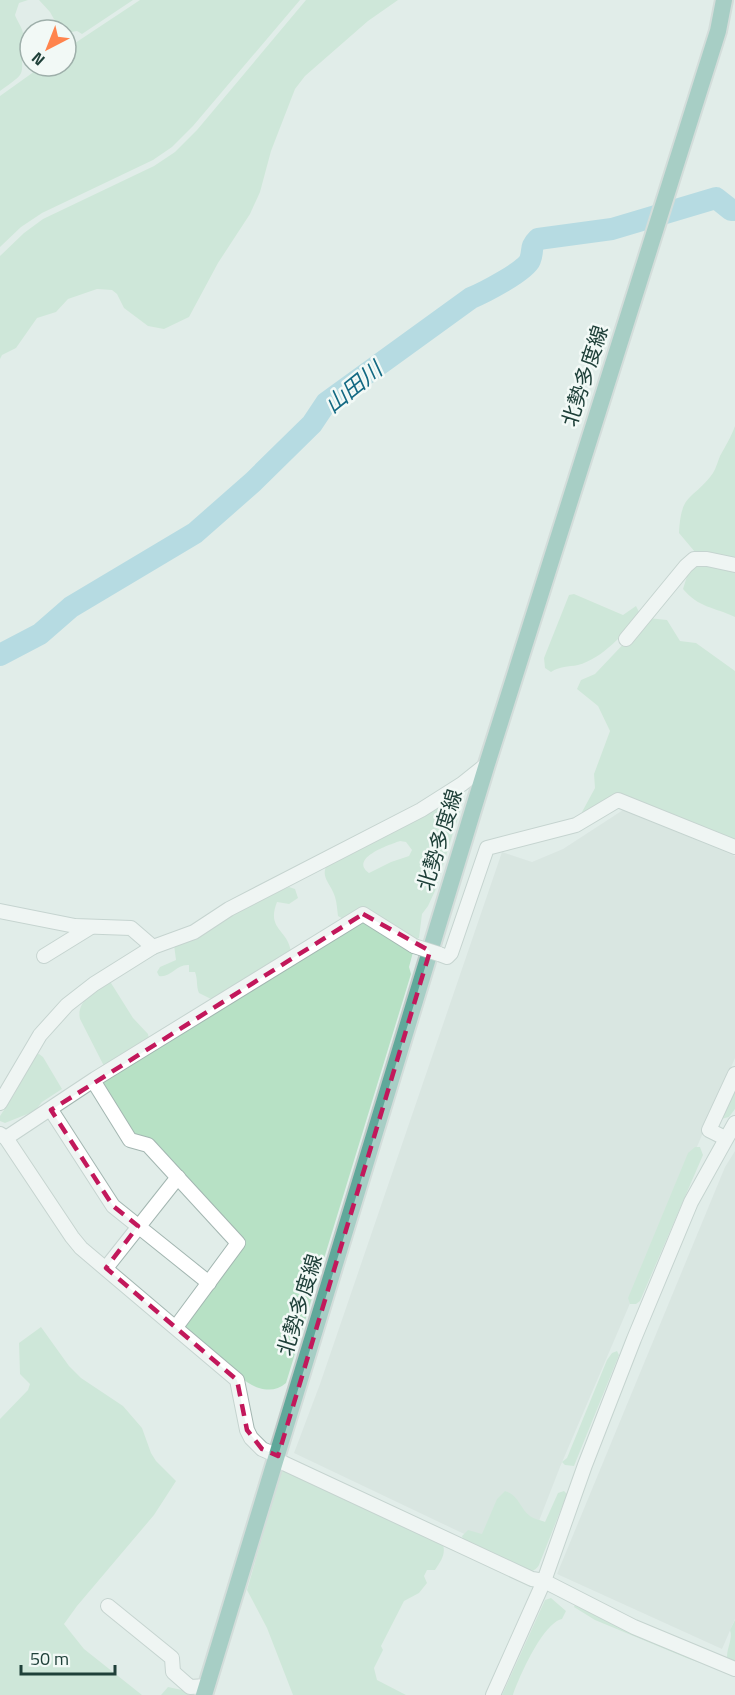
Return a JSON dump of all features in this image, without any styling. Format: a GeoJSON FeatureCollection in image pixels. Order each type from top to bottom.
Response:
{"type":"FeatureCollection","features":[{"type":"Feature","properties":{"kind":"main road","name":"北勢多度線"},"geometry":{"type":"LineString","coordinates":[[205,1690],[278,1458],[487,764],[718,32],[724,0]]}},
{"type":"Feature","properties":{"kind":"street"},"geometry":{"type":"LineString","coordinates":[[626,639],[686,566],[694,560],[707,559],[735,565]]}},
{"type":"Feature","properties":{"kind":"street"},"geometry":{"type":"LineString","coordinates":[[0,1102],[40,1035],[67,1005],[94,984],[153,947],[195,932],[229,909],[421,810],[462,784],[487,764]]}},
{"type":"Feature","properties":{"kind":"street"},"geometry":{"type":"LineString","coordinates":[[735,847],[618,800],[576,825],[487,848],[451,953],[447,957],[414,946],[363,914],[51,1110],[3,1136],[81,1248],[237,1380],[247,1430],[251,1438],[262,1449],[532,1579],[544,1581],[634,1627],[735,1669]]}},
{"type":"Feature","properties":{"kind":"street"},"geometry":{"type":"LineString","coordinates":[[0,911],[75,926],[131,928],[153,947]]}},
{"type":"Feature","properties":{"kind":"street"},"geometry":{"type":"LineString","coordinates":[[44,956],[92,927]]}},
{"type":"Feature","properties":{"kind":"street"},"geometry":{"type":"LineString","coordinates":[[725,1138],[709,1130],[735,1074]]}},
{"type":"Feature","properties":{"kind":"street"},"geometry":{"type":"LineString","coordinates":[[94,1082],[130,1140],[148,1145],[238,1243],[176,1327]]}},
{"type":"Feature","properties":{"kind":"street"},"geometry":{"type":"LineString","coordinates":[[51,1110],[113,1206],[209,1283]]}},
{"type":"Feature","properties":{"kind":"street"},"geometry":{"type":"LineString","coordinates":[[493,1695],[544,1581],[585,1465],[634,1338],[692,1202],[735,1123]]}},
{"type":"Feature","properties":{"kind":"street"},"geometry":{"type":"LineString","coordinates":[[106,1268],[178,1177]]}},
{"type":"Feature","properties":{"kind":"street"},"geometry":{"type":"LineString","coordinates":[[108,1606],[172,1658],[172,1672],[190,1687],[205,1690]]}},
{"type":"Feature","properties":{"kind":"highlighted area"},"geometry":{"type":"Polygon","coordinates":[[[363,914],[430,951],[278,1456],[262,1449],[247,1430],[237,1380],[106,1268],[138,1226],[113,1206],[51,1110],[363,914]]]}},
{"type":"Feature","properties":{"kind":"shaded area"},"geometry":{"type":"Polygon","coordinates":[[[623,810],[735,856],[735,1058],[560,1467],[523,1562],[294,1453],[320,1384],[502,852],[532,862],[563,849],[623,810]]]}},
{"type":"Feature","properties":{"kind":"shaded area"},"geometry":{"type":"Polygon","coordinates":[[[735,1151],[735,1619],[722,1649],[557,1574],[725,1167],[735,1151]]]}},
{"type":"Feature","properties":{"kind":"green space"},"geometry":{"type":"Polygon","coordinates":[[[0,0],[28,0],[19,3],[15,15],[18,21],[18,78],[0,91],[0,0]]]}},
{"type":"Feature","properties":{"kind":"green space"},"geometry":{"type":"Polygon","coordinates":[[[39,0],[133,0],[82,34],[78,32],[78,18],[53,18],[39,0]]]}},
{"type":"Feature","properties":{"kind":"green space"},"geometry":{"type":"Polygon","coordinates":[[[140,0],[300,0],[193,126],[172,147],[153,160],[42,213],[21,227],[0,247],[0,96],[25,78],[78,78],[78,41],[140,0]]]}},
{"type":"Feature","properties":{"kind":"green space"},"geometry":{"type":"Polygon","coordinates":[[[306,0],[398,0],[368,21],[305,76],[295,89],[271,151],[260,192],[250,214],[218,263],[189,317],[164,329],[148,326],[124,308],[117,294],[112,290],[97,289],[68,299],[56,312],[37,318],[16,348],[2,355],[0,359],[0,256],[43,219],[154,166],[175,152],[197,130],[306,0]]]}},
{"type":"Feature","properties":{"kind":"green space"},"geometry":{"type":"Polygon","coordinates":[[[735,426],[735,562],[695,552],[679,533],[685,503],[713,473],[735,426]]]}},
{"type":"Feature","properties":{"kind":"green space"},"geometry":{"type":"Polygon","coordinates":[[[700,562],[735,569],[735,617],[701,604],[683,589],[689,570],[700,562]]]}},
{"type":"Feature","properties":{"kind":"green space"},"geometry":{"type":"Polygon","coordinates":[[[574,594],[623,615],[636,606],[640,614],[621,636],[596,657],[578,665],[551,672],[545,668],[544,658],[569,595],[574,594]]]}},
{"type":"Feature","properties":{"kind":"green space"},"geometry":{"type":"Polygon","coordinates":[[[648,618],[667,620],[680,641],[696,643],[735,671],[735,843],[618,797],[582,817],[582,812],[595,788],[594,774],[610,731],[598,706],[577,689],[581,680],[595,674],[648,618]]]}},
{"type":"Feature","properties":{"kind":"green space"},"geometry":{"type":"Polygon","coordinates":[[[460,795],[464,798],[435,891],[422,914],[419,938],[413,941],[372,914],[345,920],[338,916],[335,897],[325,876],[329,862],[460,795]],[[400,841],[373,853],[367,857],[364,867],[369,873],[409,856],[412,850],[406,842],[400,841]]]}},
{"type":"Feature","properties":{"kind":"green space"},"geometry":{"type":"Polygon","coordinates":[[[289,887],[295,889],[298,898],[289,904],[277,902],[274,918],[291,952],[215,1001],[199,993],[195,972],[189,972],[189,965],[184,965],[167,975],[159,976],[157,972],[160,967],[176,960],[174,945],[230,914],[289,887]]]}},
{"type":"Feature","properties":{"kind":"green space"},"geometry":{"type":"Polygon","coordinates":[[[362,920],[413,952],[409,967],[411,974],[286,1383],[270,1390],[263,1389],[251,1384],[232,1370],[186,1328],[184,1323],[244,1242],[132,1135],[98,1081],[362,920]]]}},
{"type":"Feature","properties":{"kind":"green space"},"geometry":{"type":"Polygon","coordinates":[[[107,983],[111,983],[133,1018],[148,1034],[149,1039],[105,1068],[79,1013],[83,1002],[107,983]]]}},
{"type":"Feature","properties":{"kind":"green space"},"geometry":{"type":"Polygon","coordinates":[[[39,1054],[62,1089],[42,1102],[35,1111],[5,1123],[0,1121],[0,1116],[15,1093],[33,1056],[39,1054]]]}},
{"type":"Feature","properties":{"kind":"green space"},"geometry":{"type":"Polygon","coordinates":[[[735,1081],[735,1109],[729,1117],[717,1120],[735,1081]]]}},
{"type":"Feature","properties":{"kind":"green space"},"geometry":{"type":"Polygon","coordinates":[[[695,1147],[700,1147],[703,1155],[640,1301],[630,1304],[628,1298],[688,1153],[695,1147]]]}},
{"type":"Feature","properties":{"kind":"green space"},"geometry":{"type":"Polygon","coordinates":[[[41,1327],[69,1366],[81,1378],[123,1406],[142,1428],[156,1461],[176,1481],[154,1515],[64,1624],[84,1649],[142,1695],[0,1695],[0,1419],[28,1390],[30,1384],[20,1374],[19,1343],[41,1327]]]}},
{"type":"Feature","properties":{"kind":"green space"},"geometry":{"type":"Polygon","coordinates":[[[617,1351],[619,1355],[574,1466],[565,1465],[562,1462],[567,1458],[607,1360],[612,1353],[617,1351]]]}},
{"type":"Feature","properties":{"kind":"green space"},"geometry":{"type":"Polygon","coordinates":[[[282,1468],[442,1542],[444,1553],[441,1560],[435,1570],[427,1570],[424,1576],[427,1583],[419,1593],[404,1601],[381,1646],[383,1650],[374,1668],[377,1680],[406,1695],[293,1695],[267,1628],[247,1590],[282,1468]]]}},
{"type":"Feature","properties":{"kind":"green space"},"geometry":{"type":"Polygon","coordinates":[[[505,1491],[516,1499],[530,1516],[545,1522],[558,1493],[564,1491],[567,1494],[539,1565],[533,1571],[527,1572],[464,1542],[462,1536],[468,1530],[482,1534],[497,1499],[505,1491]]]}},
{"type":"Feature","properties":{"kind":"green space"},"geometry":{"type":"Polygon","coordinates":[[[551,1598],[566,1611],[562,1619],[547,1630],[540,1640],[526,1664],[513,1695],[502,1695],[545,1600],[551,1598]]]}},
{"type":"Feature","properties":{"kind":"green space"},"geometry":{"type":"Polygon","coordinates":[[[576,1602],[703,1660],[701,1663],[689,1659],[595,1620],[574,1607],[576,1602]]]}},
{"type":"Feature","properties":{"kind":"green space"},"geometry":{"type":"Polygon","coordinates":[[[735,1620],[735,1662],[727,1657],[730,1630],[735,1620]]]}},
{"type":"Feature","properties":{"kind":"green space"},"geometry":{"type":"Polygon","coordinates":[[[168,1687],[182,1690],[189,1695],[161,1695],[168,1687]]]}},
{"type":"Feature","properties":{"kind":"waterway","name":"山田川"},"geometry":{"type":"LineString","coordinates":[[0,655],[40,634],[71,607],[195,533],[253,482],[312,424],[326,403],[471,298],[521,270],[530,260],[533,247],[538,239],[612,229],[716,198],[731,210],[735,210]]}}]}
